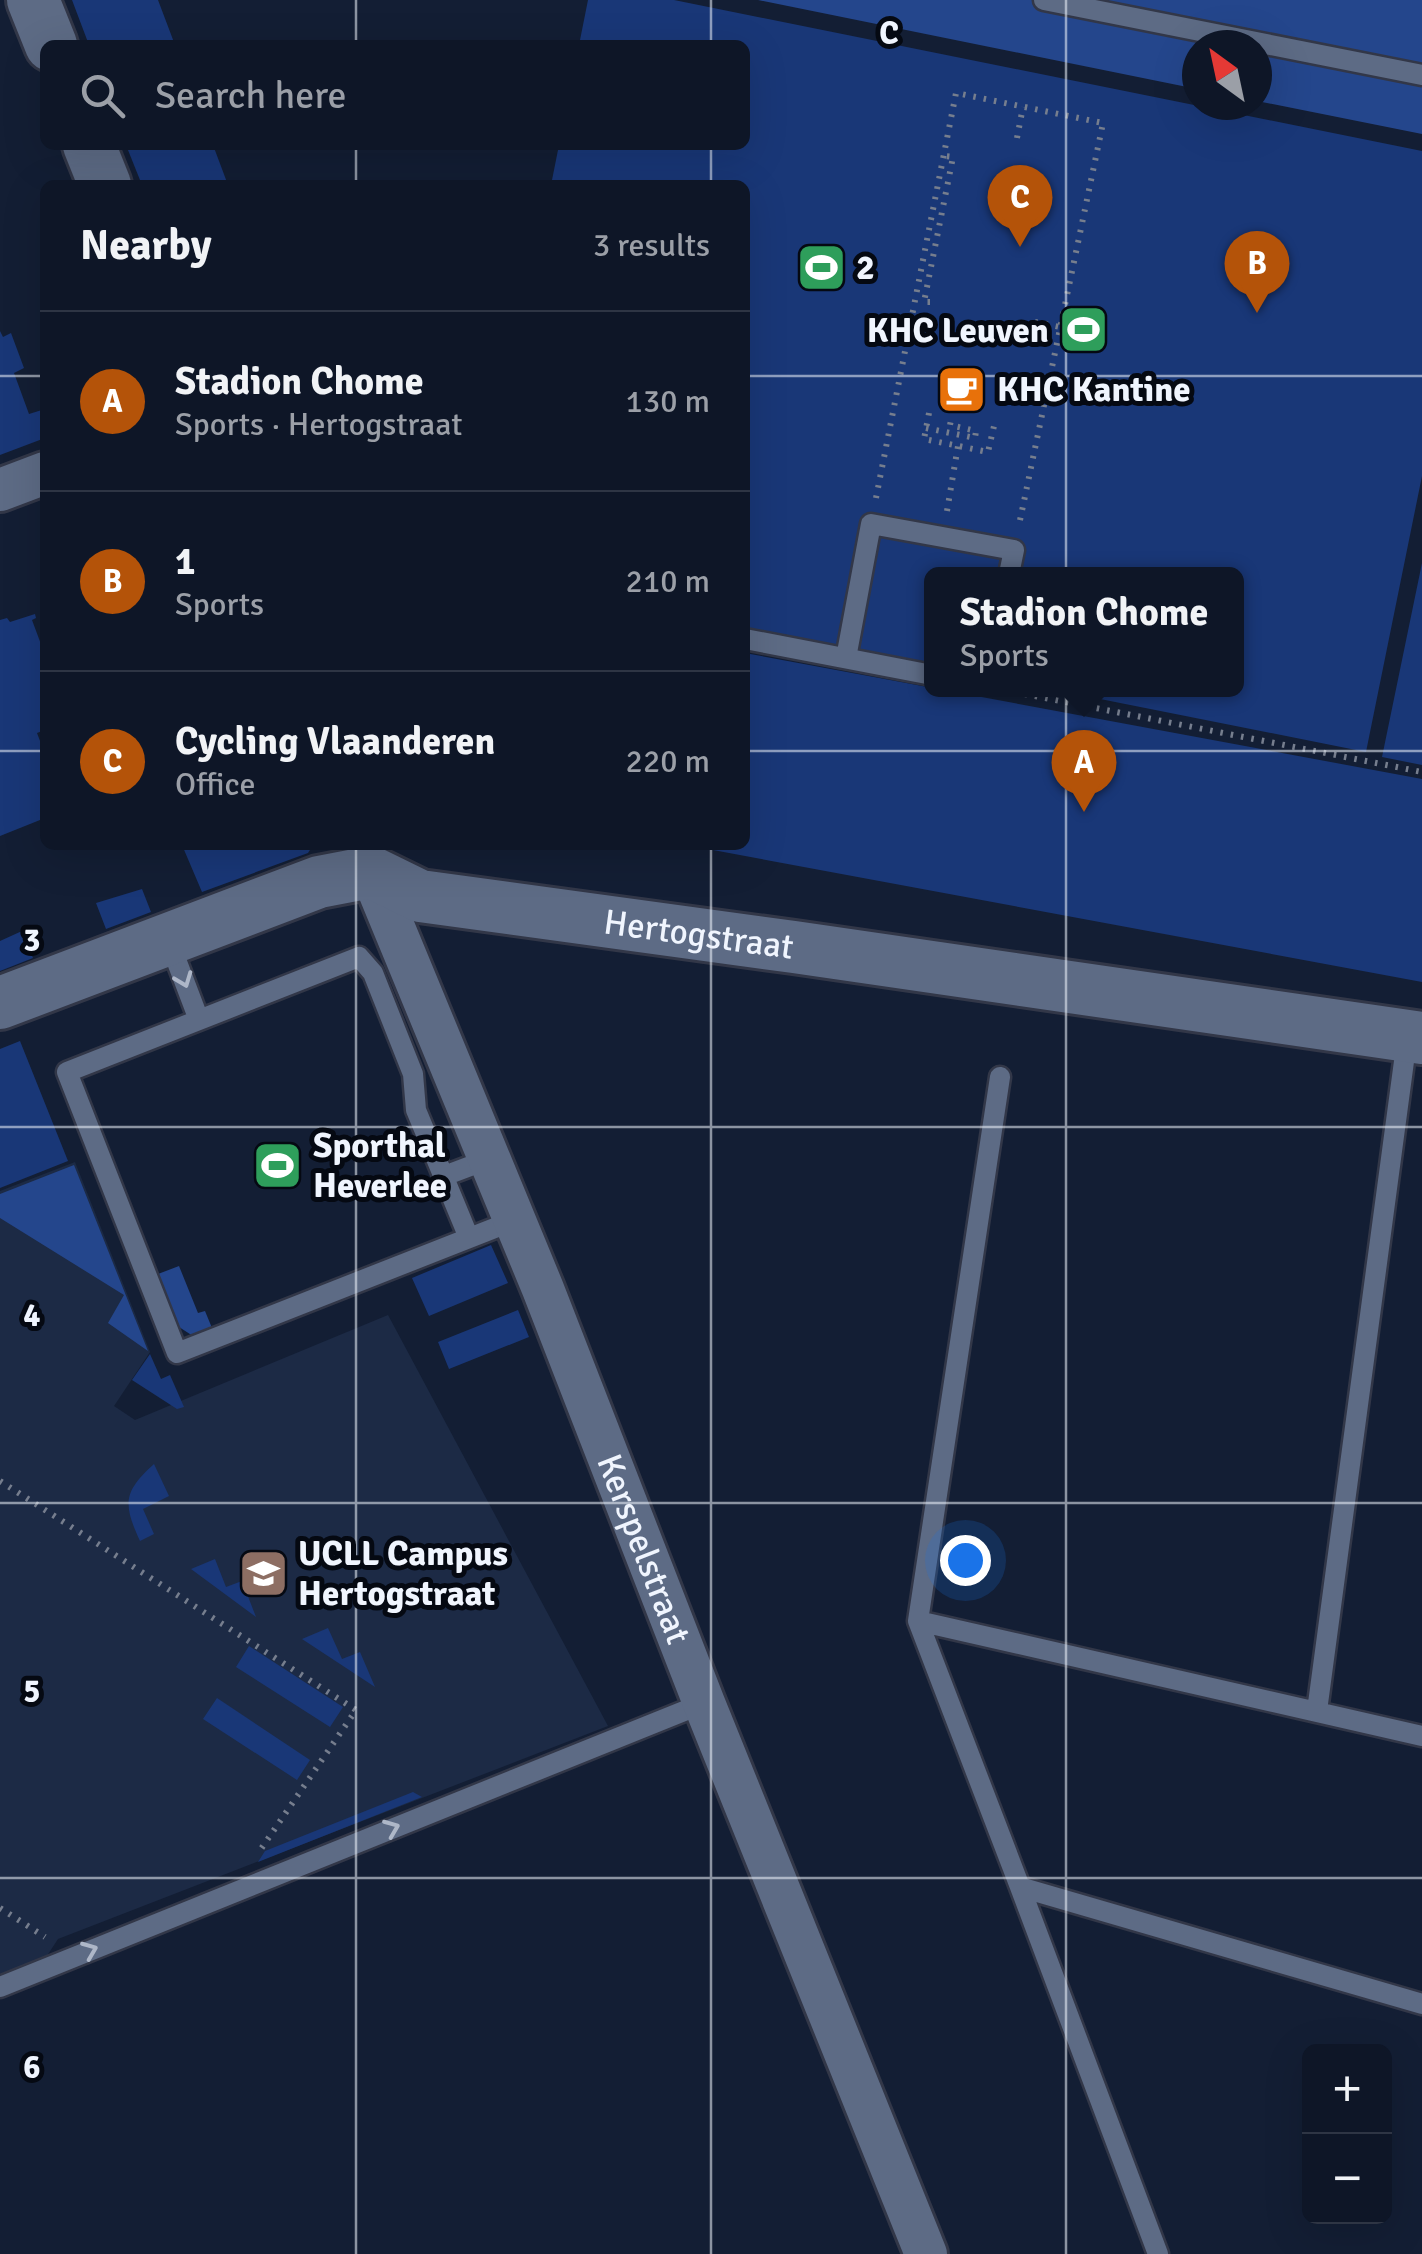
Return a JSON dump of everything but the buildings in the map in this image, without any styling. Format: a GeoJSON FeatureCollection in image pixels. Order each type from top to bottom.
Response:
{"type":"FeatureCollection","features":[{"type":"Feature","properties":{"kind":"street"},"geometry":{"type":"LineString","coordinates":[[34,0],[49,40]]}},
{"type":"Feature","properties":{"kind":"street"},"geometry":{"type":"LineString","coordinates":[[91,150],[103,180]]}},
{"type":"Feature","properties":{"kind":"street"},"geometry":{"type":"LineString","coordinates":[[0,490],[40,475]]}},
{"type":"Feature","properties":{"kind":"street"},"geometry":{"type":"LineString","coordinates":[[0,1003],[319,882],[366,858]]}},
{"type":"Feature","properties":{"kind":"street","name":"Hertogstraat"},"geometry":{"type":"LineString","coordinates":[[366,858],[420,896],[1415,1037]]}},
{"type":"Feature","properties":{"kind":"street","name":"Kerspelstraat"},"geometry":{"type":"LineString","coordinates":[[366,858],[515,1220],[926,2254]]}},
{"type":"Feature","properties":{"kind":"lane"},"geometry":{"type":"LineString","coordinates":[[1044,0],[1422,74]]}},
{"type":"Feature","properties":{"kind":"lane"},"geometry":{"type":"LineString","coordinates":[[846,658],[871,524],[1014,550],[1010,567]]}},
{"type":"Feature","properties":{"kind":"lane"},"geometry":{"type":"LineString","coordinates":[[750,639],[924,673]]}},
{"type":"Feature","properties":{"kind":"lane"},"geometry":{"type":"LineString","coordinates":[[168,940],[199,1020]]}},
{"type":"Feature","properties":{"kind":"lane"},"geometry":{"type":"LineString","coordinates":[[469,1238],[416,1110],[412,1074],[374,973],[358,957],[67,1072],[177,1353],[515,1220]]}},
{"type":"Feature","properties":{"kind":"lane"},"geometry":{"type":"LineString","coordinates":[[1317,1711],[1415,1037]]}},
{"type":"Feature","properties":{"kind":"lane"},"geometry":{"type":"LineString","coordinates":[[1000,1078],[918,1621],[1158,2254]]}},
{"type":"Feature","properties":{"kind":"lane"},"geometry":{"type":"LineString","coordinates":[[444,1176],[489,1159]]}},
{"type":"Feature","properties":{"kind":"lane"},"geometry":{"type":"LineString","coordinates":[[918,1621],[1422,1736]]}},
{"type":"Feature","properties":{"kind":"lane"},"geometry":{"type":"LineString","coordinates":[[0,1986],[704,1703]]}},
{"type":"Feature","properties":{"kind":"lane"},"geometry":{"type":"LineString","coordinates":[[1020,1887],[1422,2004]]}},
{"type":"Feature","properties":{"kind":"path"},"geometry":{"type":"LineString","coordinates":[[871,524],[923,301],[956,93],[1103,123],[1014,550]]}},
{"type":"Feature","properties":{"kind":"path"},"geometry":{"type":"LineString","coordinates":[[1018,138],[1023,107]]}},
{"type":"Feature","properties":{"kind":"path"},"geometry":{"type":"LineString","coordinates":[[1035,322],[1060,326]]}},
{"type":"Feature","properties":{"kind":"path"},"geometry":{"type":"LineString","coordinates":[[929,413],[924,439],[958,446],[988,452],[994,426]]}},
{"type":"Feature","properties":{"kind":"path"},"geometry":{"type":"LineString","coordinates":[[926,428],[975,438],[976,430],[950,426],[952,414]]}},
{"type":"Feature","properties":{"kind":"path"},"geometry":{"type":"LineString","coordinates":[[950,491],[958,446]]}},
{"type":"Feature","properties":{"kind":"path"},"geometry":{"type":"LineString","coordinates":[[1042,697],[1422,772]]}},
{"type":"Feature","properties":{"kind":"path"},"geometry":{"type":"LineString","coordinates":[[0,1481],[356,1710],[254,1859]]}},
{"type":"Feature","properties":{"kind":"path"},"geometry":{"type":"LineString","coordinates":[[0,1908],[50,1940],[34,1947]]}},
{"type":"Feature","properties":{"kind":"shaded area"},"geometry":{"type":"Polygon","coordinates":[[[72,0],[158,0],[173,40],[87,40],[72,0]]]}},
{"type":"Feature","properties":{"kind":"shaded area","name":"KHC Leuven"},"geometry":{"type":"Polygon","coordinates":[[[588,0],[674,0],[1182,103],[1182,120],[1268,120],[1422,151],[1422,476],[1366,752],[1090,697],[1244,697],[1244,567],[924,567],[924,684],[750,648],[750,180],[552,180],[558,150],[750,150],[750,40],[580,40],[588,0]]]}},
{"type":"Feature","properties":{"kind":"shaded area"},"geometry":{"type":"Polygon","coordinates":[[[758,0],[1422,0],[1422,134],[1272,104],[1272,30],[1182,30],[1182,86],[758,0]]]}},
{"type":"Feature","properties":{"kind":"shaded area"},"geometry":{"type":"Polygon","coordinates":[[[128,150],[215,150],[226,180],[140,180],[128,150]]]}},
{"type":"Feature","properties":{"kind":"shaded area"},"geometry":{"type":"Polygon","coordinates":[[[0,331],[3,337],[11,333],[24,368],[14,373],[29,414],[40,411],[40,440],[0,455],[0,331]]]}},
{"type":"Feature","properties":{"kind":"shaded area"},"geometry":{"type":"Polygon","coordinates":[[[1422,563],[1422,765],[1382,757],[1422,563]]]}},
{"type":"Feature","properties":{"kind":"shaded area"},"geometry":{"type":"Polygon","coordinates":[[[35,614],[32,620],[40,642],[37,733],[40,820],[0,836],[0,620],[7,618],[10,622],[35,614]]]}},
{"type":"Feature","properties":{"kind":"shaded area"},"geometry":{"type":"Polygon","coordinates":[[[750,654],[924,686],[924,697],[981,697],[1422,779],[1422,982],[713,850],[750,850],[750,654]]]}},
{"type":"Feature","properties":{"kind":"shaded area"},"geometry":{"type":"Polygon","coordinates":[[[184,850],[310,850],[308,853],[202,892],[184,850]]]}},
{"type":"Feature","properties":{"kind":"shaded area"},"geometry":{"type":"Polygon","coordinates":[[[142,889],[151,912],[106,929],[96,903],[142,889]]]}},
{"type":"Feature","properties":{"kind":"shaded area"},"geometry":{"type":"Polygon","coordinates":[[[22,931],[33,958],[0,971],[0,941],[22,931]]]}},
{"type":"Feature","properties":{"kind":"shaded area"},"geometry":{"type":"Polygon","coordinates":[[[20,1041],[68,1161],[0,1188],[0,1049],[20,1041]]]}},
{"type":"Feature","properties":{"kind":"shaded area","name":"UCLL Campus Hertogstraat"},"geometry":{"type":"Polygon","coordinates":[[[75,1162],[150,1352],[114,1406],[135,1420],[388,1315],[608,1726],[58,1939],[26,1988],[0,1999],[0,1191],[75,1162]]]}},
{"type":"Feature","properties":{"kind":"shaded area"},"geometry":{"type":"Polygon","coordinates":[[[74,1165],[148,1351],[108,1323],[124,1295],[0,1218],[0,1194],[74,1165]]]}},
{"type":"Feature","properties":{"kind":"shaded area"},"geometry":{"type":"Polygon","coordinates":[[[491,1245],[508,1283],[429,1316],[412,1278],[491,1245]]]}},
{"type":"Feature","properties":{"kind":"shaded area"},"geometry":{"type":"Polygon","coordinates":[[[179,1266],[198,1313],[205,1311],[212,1328],[193,1336],[179,1327],[158,1274],[179,1266]]]}},
{"type":"Feature","properties":{"kind":"shaded area"},"geometry":{"type":"Polygon","coordinates":[[[518,1310],[529,1337],[449,1369],[438,1342],[518,1310]]]}},
{"type":"Feature","properties":{"kind":"shaded area"},"geometry":{"type":"Polygon","coordinates":[[[150,1354],[161,1379],[170,1375],[184,1407],[177,1409],[132,1380],[150,1354]]]}},
{"type":"Feature","properties":{"kind":"shaded area"},"geometry":{"type":"Polygon","coordinates":[[[154,1464],[169,1496],[143,1509],[154,1534],[140,1541],[129,1499],[136,1483],[154,1464]]]}},
{"type":"Feature","properties":{"kind":"shaded area"},"geometry":{"type":"Polygon","coordinates":[[[215,1559],[226,1587],[242,1581],[256,1617],[191,1569],[215,1559]]]}},
{"type":"Feature","properties":{"kind":"shaded area"},"geometry":{"type":"Polygon","coordinates":[[[328,1628],[342,1659],[360,1652],[375,1687],[302,1639],[328,1628]]]}},
{"type":"Feature","properties":{"kind":"shaded area"},"geometry":{"type":"Polygon","coordinates":[[[249,1646],[343,1707],[330,1727],[236,1667],[249,1646]]]}},
{"type":"Feature","properties":{"kind":"shaded area"},"geometry":{"type":"Polygon","coordinates":[[[217,1698],[310,1760],[297,1780],[203,1719],[217,1698]]]}},
{"type":"Feature","properties":{"kind":"shaded area"},"geometry":{"type":"Polygon","coordinates":[[[413,1792],[422,1797],[258,1862],[265,1851],[413,1792]]]}},
{"type":"Feature","properties":{"kind":"place","name":"Cycling Vlaanderen"},"geometry":{"type":"Point","coordinates":[1020,247]}},
{"type":"Feature","properties":{"kind":"place","name":"2"},"geometry":{"type":"Point","coordinates":[821,267]}},
{"type":"Feature","properties":{"kind":"place","name":"1"},"geometry":{"type":"Point","coordinates":[1257,313]}},
{"type":"Feature","properties":{"kind":"place","name":"KHC Leuven"},"geometry":{"type":"Point","coordinates":[1084,330]}},
{"type":"Feature","properties":{"kind":"place","name":"KHC Kantine"},"geometry":{"type":"Point","coordinates":[962,389]}},
{"type":"Feature","properties":{"kind":"place","name":"Stadion Chome"},"geometry":{"type":"Point","coordinates":[1084,812]}},
{"type":"Feature","properties":{"kind":"place","name":"Sporthal Heverlee"},"geometry":{"type":"Point","coordinates":[278,1165]}},
{"type":"Feature","properties":{"kind":"place","name":"UCLL Campus Hertogstraat"},"geometry":{"type":"Point","coordinates":[263,1573]}}]}
